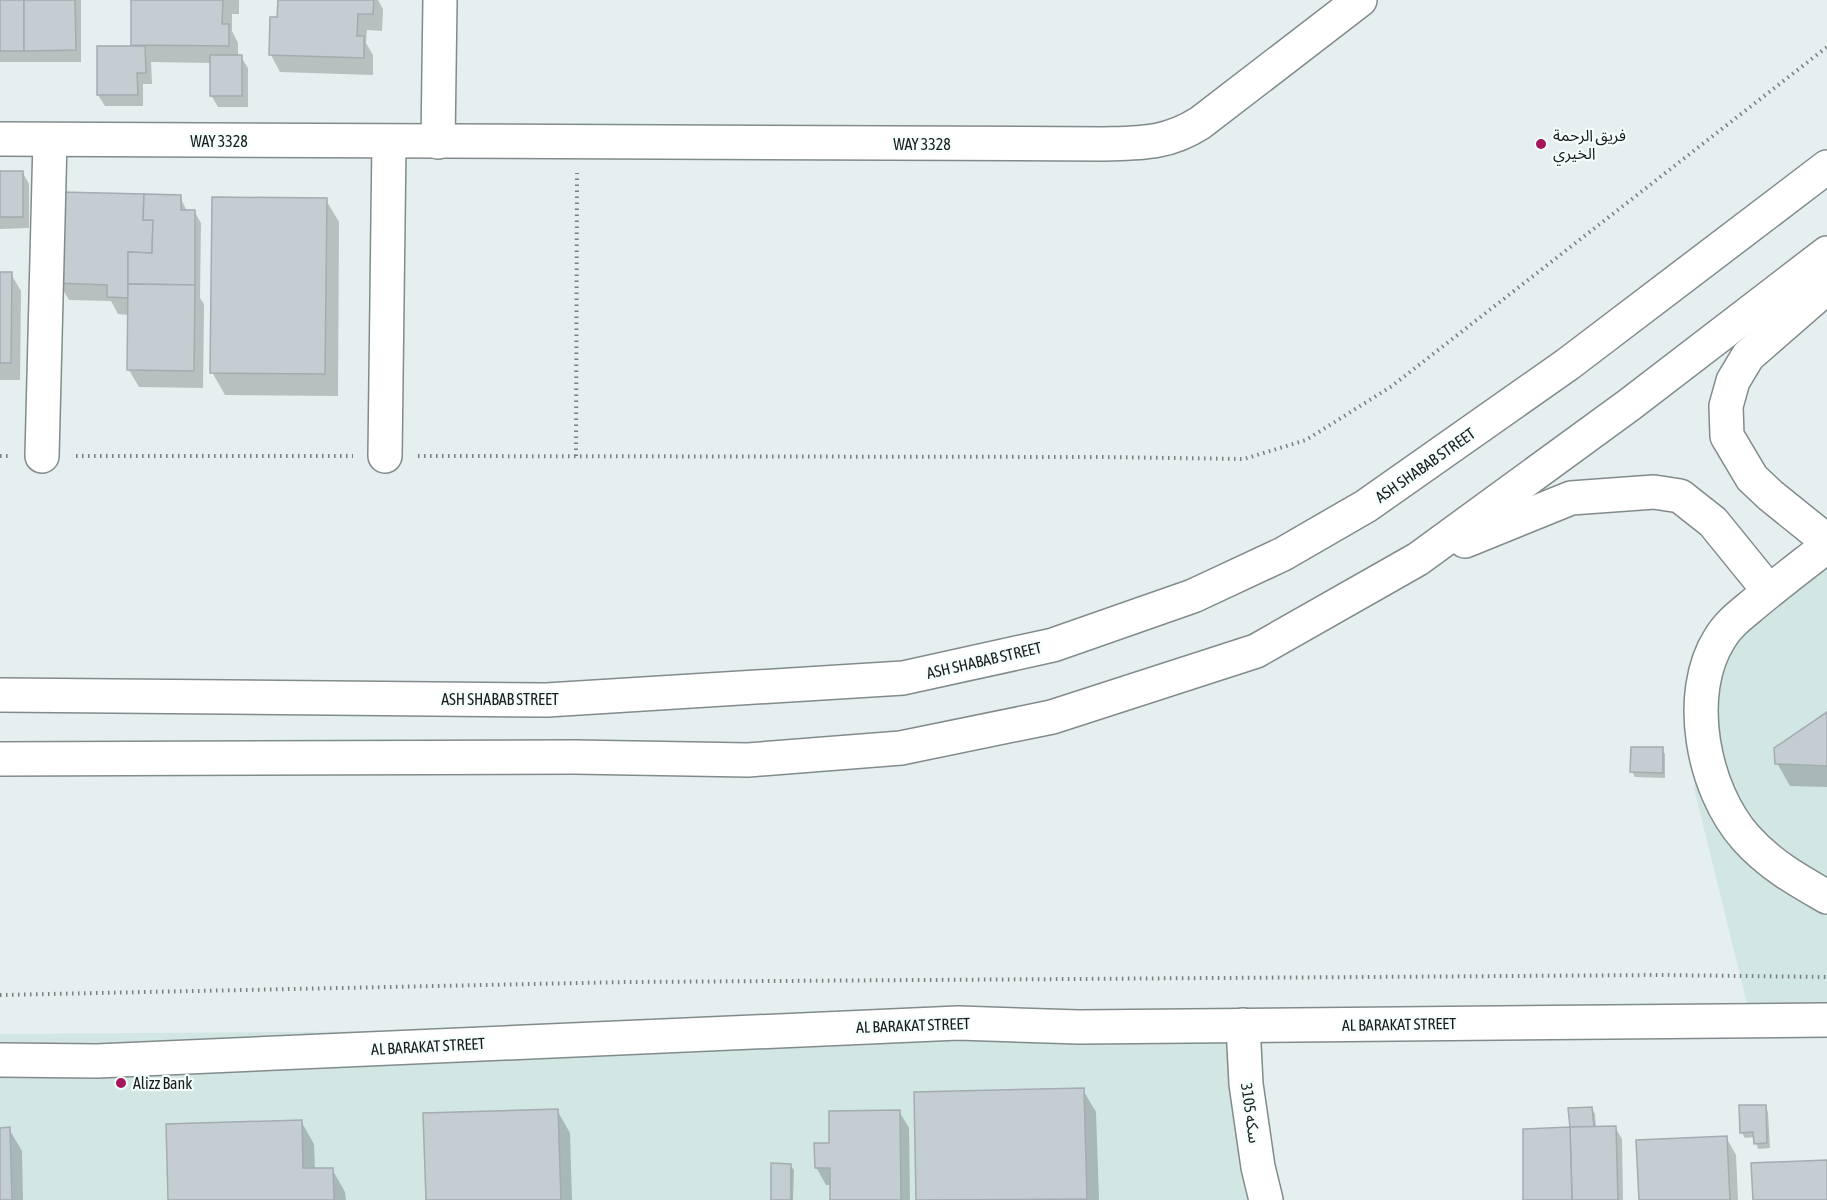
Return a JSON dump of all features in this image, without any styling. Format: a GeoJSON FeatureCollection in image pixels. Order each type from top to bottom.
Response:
{"type":"FeatureCollection","features":[{"type":"Feature","properties":{"kind":"main road"},"geometry":{"type":"LineString","coordinates":[[438,142],[440,0]]}},
{"type":"Feature","properties":{"kind":"main road","name":"WAY 3328"},"geometry":{"type":"LineString","coordinates":[[0,139],[1104,144],[1153,142],[1182,135],[1200,123],[1360,0]]}},
{"type":"Feature","properties":{"kind":"main road"},"geometry":{"type":"LineString","coordinates":[[42,456],[50,140]]}},
{"type":"Feature","properties":{"kind":"main road"},"geometry":{"type":"LineString","coordinates":[[385,456],[389,142]]}},
{"type":"Feature","properties":{"kind":"main road","name":"ASH SHABAB STREET"},"geometry":{"type":"LineString","coordinates":[[0,695],[546,700],[903,678],[1053,645],[1193,596],[1283,554],[1366,506],[1568,364],[1827,167]]}},
{"type":"Feature","properties":{"kind":"main road"},"geometry":{"type":"LineString","coordinates":[[0,759],[574,757],[748,760],[901,748],[1052,717],[1256,651],[1418,559],[1620,412],[1827,253]]}},
{"type":"Feature","properties":{"kind":"main road"},"geometry":{"type":"LineString","coordinates":[[1827,287],[1748,356],[1733,381],[1726,406],[1727,436],[1752,478],[1827,541]]}},
{"type":"Feature","properties":{"kind":"main road"},"geometry":{"type":"LineString","coordinates":[[1418,559],[1571,498],[1654,492],[1680,496],[1713,522],[1769,591]]}},
{"type":"Feature","properties":{"kind":"main road"},"geometry":{"type":"LineString","coordinates":[[1827,546],[1730,624],[1711,655],[1705,672],[1701,699],[1707,755],[1715,786],[1727,812],[1745,837],[1772,864],[1827,897]]}},
{"type":"Feature","properties":{"kind":"main road","name":"AL BARAKAT STREET"},"geometry":{"type":"LineString","coordinates":[[0,1060],[109,1060],[958,1023],[1078,1027],[1827,1020]]}},
{"type":"Feature","properties":{"kind":"main road","name":"سكه 3105"},"geometry":{"type":"LineString","coordinates":[[1244,1025],[1246,1084],[1258,1167],[1266,1200]]}},
{"type":"Feature","properties":{"kind":"path"},"geometry":{"type":"LineString","coordinates":[[0,456],[1244,459],[1306,440],[1392,386],[1827,47]]}},
{"type":"Feature","properties":{"kind":"path"},"geometry":{"type":"LineString","coordinates":[[576,456],[578,142]]}},
{"type":"Feature","properties":{"kind":"path"},"geometry":{"type":"LineString","coordinates":[[0,995],[629,982],[1647,975],[1827,977]]}},
{"type":"Feature","properties":{"kind":"shaded area"},"geometry":{"type":"Polygon","coordinates":[[[1827,524],[1827,1021],[1751,1020],[1694,788],[1721,622],[1827,524]]]}},
{"type":"Feature","properties":{"kind":"shaded area"},"geometry":{"type":"Polygon","coordinates":[[[1243,1025],[1249,1200],[0,1200],[0,1034],[1243,1025]]]}},
{"type":"Feature","properties":{"kind":"building"},"geometry":{"type":"Polygon","coordinates":[[[0,0],[24,0],[24,51],[0,51],[0,0]]]}},
{"type":"Feature","properties":{"kind":"building"},"geometry":{"type":"Polygon","coordinates":[[[24,0],[75,0],[76,50],[24,51],[24,0]]]}},
{"type":"Feature","properties":{"kind":"building"},"geometry":{"type":"Polygon","coordinates":[[[131,0],[223,0],[222,24],[229,24],[229,46],[131,45],[131,0]]]}},
{"type":"Feature","properties":{"kind":"building"},"geometry":{"type":"Polygon","coordinates":[[[278,0],[374,0],[373,14],[358,14],[357,36],[364,36],[364,58],[269,55],[270,17],[277,17],[278,0]]]}},
{"type":"Feature","properties":{"kind":"building"},"geometry":{"type":"Polygon","coordinates":[[[97,46],[145,46],[146,73],[137,73],[138,95],[97,95],[97,46]]]}},
{"type":"Feature","properties":{"kind":"building"},"geometry":{"type":"Polygon","coordinates":[[[210,55],[242,55],[242,96],[210,96],[210,55]]]}},
{"type":"Feature","properties":{"kind":"building"},"geometry":{"type":"Polygon","coordinates":[[[0,171],[23,171],[23,217],[0,217],[0,171]]]}},
{"type":"Feature","properties":{"kind":"building"},"geometry":{"type":"Polygon","coordinates":[[[60,192],[144,194],[143,220],[153,220],[152,253],[128,252],[128,298],[107,297],[107,285],[57,283],[60,192]]]}},
{"type":"Feature","properties":{"kind":"building"},"geometry":{"type":"Polygon","coordinates":[[[144,194],[181,195],[181,210],[195,210],[195,285],[128,284],[128,252],[152,253],[153,220],[143,220],[144,194]]]}},
{"type":"Feature","properties":{"kind":"building"},"geometry":{"type":"Polygon","coordinates":[[[212,197],[327,198],[325,374],[210,373],[212,197]]]}},
{"type":"Feature","properties":{"kind":"building"},"geometry":{"type":"Polygon","coordinates":[[[0,272],[12,272],[11,363],[0,363],[0,272]]]}},
{"type":"Feature","properties":{"kind":"building"},"geometry":{"type":"Polygon","coordinates":[[[128,284],[195,285],[194,371],[127,370],[128,284]]]}},
{"type":"Feature","properties":{"kind":"building"},"geometry":{"type":"Polygon","coordinates":[[[1827,712],[1827,766],[1775,764],[1774,748],[1827,712]]]}},
{"type":"Feature","properties":{"kind":"building"},"geometry":{"type":"Polygon","coordinates":[[[1631,747],[1663,747],[1663,773],[1630,772],[1631,747]]]}},
{"type":"Feature","properties":{"kind":"building"},"geometry":{"type":"Polygon","coordinates":[[[1084,1088],[1087,1199],[916,1200],[914,1092],[1084,1088]]]}},
{"type":"Feature","properties":{"kind":"building"},"geometry":{"type":"Polygon","coordinates":[[[1739,1105],[1766,1105],[1767,1143],[1754,1144],[1753,1132],[1740,1133],[1739,1105]]]}},
{"type":"Feature","properties":{"kind":"building"},"geometry":{"type":"Polygon","coordinates":[[[1592,1107],[1594,1127],[1570,1127],[1568,1108],[1592,1107]]]}},
{"type":"Feature","properties":{"kind":"building"},"geometry":{"type":"Polygon","coordinates":[[[558,1109],[561,1200],[426,1200],[423,1113],[558,1109]]]}},
{"type":"Feature","properties":{"kind":"building"},"geometry":{"type":"Polygon","coordinates":[[[900,1110],[901,1200],[830,1200],[830,1168],[815,1168],[814,1143],[829,1143],[829,1111],[900,1110]]]}},
{"type":"Feature","properties":{"kind":"building"},"geometry":{"type":"Polygon","coordinates":[[[302,1120],[303,1168],[333,1168],[334,1200],[168,1200],[166,1124],[302,1120]]]}},
{"type":"Feature","properties":{"kind":"building"},"geometry":{"type":"Polygon","coordinates":[[[1616,1126],[1618,1200],[1572,1200],[1570,1127],[1616,1126]]]}},
{"type":"Feature","properties":{"kind":"building"},"geometry":{"type":"Polygon","coordinates":[[[10,1127],[12,1200],[0,1200],[0,1128],[10,1127]]]}},
{"type":"Feature","properties":{"kind":"building"},"geometry":{"type":"Polygon","coordinates":[[[1570,1127],[1572,1200],[1523,1200],[1523,1129],[1570,1127]]]}},
{"type":"Feature","properties":{"kind":"building"},"geometry":{"type":"Polygon","coordinates":[[[1727,1136],[1730,1200],[1639,1200],[1636,1140],[1727,1136]]]}},
{"type":"Feature","properties":{"kind":"building"},"geometry":{"type":"Polygon","coordinates":[[[1827,1160],[1827,1200],[1753,1200],[1751,1163],[1827,1160]]]}},
{"type":"Feature","properties":{"kind":"building"},"geometry":{"type":"Polygon","coordinates":[[[771,1163],[791,1164],[791,1200],[771,1200],[771,1163]]]}},
{"type":"Feature","properties":{"kind":"place","name":"فريق الرحمة الخيري"},"geometry":{"type":"Point","coordinates":[1541,144]}},
{"type":"Feature","properties":{"kind":"place","name":"Alizz Bank"},"geometry":{"type":"Point","coordinates":[121,1083]}}]}
